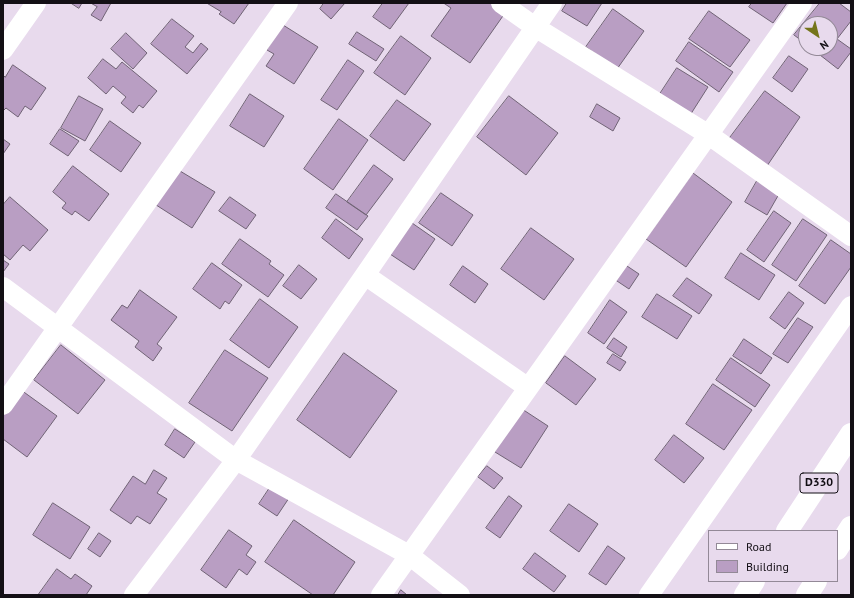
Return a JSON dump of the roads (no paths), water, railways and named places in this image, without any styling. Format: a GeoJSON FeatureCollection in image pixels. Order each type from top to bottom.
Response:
{"type":"FeatureCollection","features":[{"type":"Feature","properties":{"kind":"highway","name":"D330"},"geometry":{"type":"LineString","coordinates":[[788,530],[851,434]]}},
{"type":"Feature","properties":{"kind":"highway"},"geometry":{"type":"LineString","coordinates":[[838,547],[851,527]]}},
{"type":"Feature","properties":{"kind":"highway"},"geometry":{"type":"LineString","coordinates":[[745,595],[753,582]]}},
{"type":"Feature","properties":{"kind":"highway"},"geometry":{"type":"LineString","coordinates":[[807,595],[815,582]]}},
{"type":"Feature","properties":{"kind":"street"},"geometry":{"type":"LineString","coordinates":[[3,50],[36,3]]}},
{"type":"Feature","properties":{"kind":"street"},"geometry":{"type":"LineString","coordinates":[[3,405],[288,3]]}},
{"type":"Feature","properties":{"kind":"street"},"geometry":{"type":"LineString","coordinates":[[501,3],[535,27],[709,135],[851,236]]}},
{"type":"Feature","properties":{"kind":"street"},"geometry":{"type":"LineString","coordinates":[[134,595],[236,460],[366,275],[552,3]]}},
{"type":"Feature","properties":{"kind":"street"},"geometry":{"type":"LineString","coordinates":[[381,595],[527,387],[709,135],[802,3]]}},
{"type":"Feature","properties":{"kind":"street"},"geometry":{"type":"LineString","coordinates":[[366,275],[527,387]]}},
{"type":"Feature","properties":{"kind":"street"},"geometry":{"type":"LineString","coordinates":[[3,287],[236,460],[409,555],[460,595]]}},
{"type":"Feature","properties":{"kind":"street"},"geometry":{"type":"LineString","coordinates":[[649,595],[851,306]]}}]}
